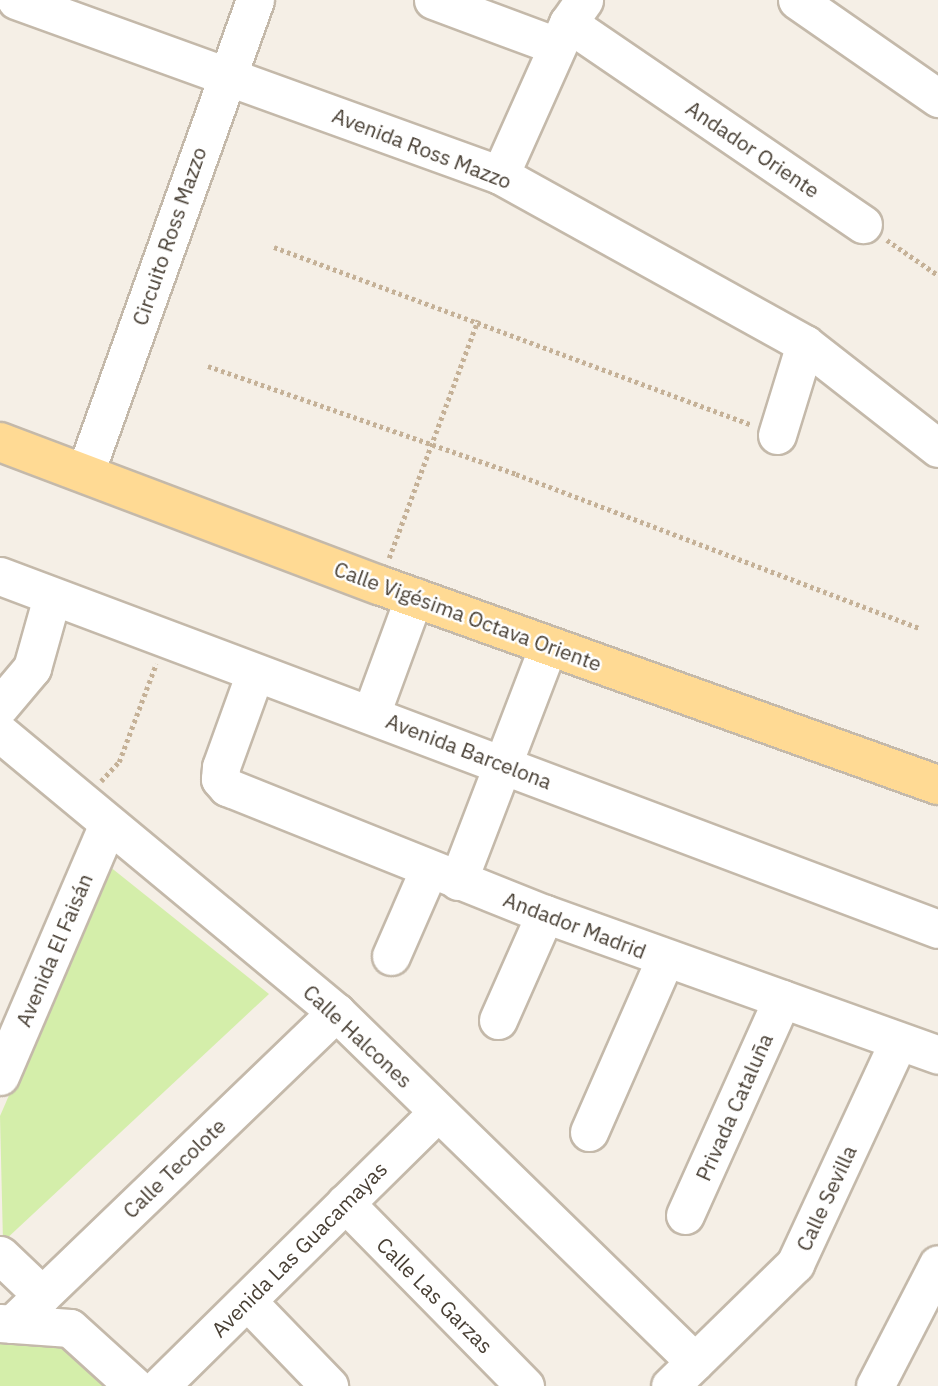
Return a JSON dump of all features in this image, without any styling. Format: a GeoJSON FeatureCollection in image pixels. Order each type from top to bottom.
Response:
{"type":"FeatureCollection","features":[{"type":"Feature","properties":{"kind":"main road","name":"Calle Vigésima Octava Oriente"},"geometry":{"type":"LineString","coordinates":[[0,442],[397,591],[938,785]]}},
{"type":"Feature","properties":{"kind":"street","name":"Avenida Ross Mazzo"},"geometry":{"type":"LineString","coordinates":[[16,0],[500,174],[805,344],[938,448]]}},
{"type":"Feature","properties":{"kind":"street","name":"Circuito Ross Mazzo"},"geometry":{"type":"LineString","coordinates":[[85,473],[254,0]]}},
{"type":"Feature","properties":{"kind":"street","name":"Andador Oriente"},"geometry":{"type":"LineString","coordinates":[[433,0],[569,23],[863,224]]}},
{"type":"Feature","properties":{"kind":"street"},"geometry":{"type":"LineString","coordinates":[[811,4],[938,97]]}},
{"type":"Feature","properties":{"kind":"street"},"geometry":{"type":"LineString","coordinates":[[500,174],[569,23]]}},
{"type":"Feature","properties":{"kind":"street"},"geometry":{"type":"LineString","coordinates":[[777,435],[805,344]]}},
{"type":"Feature","properties":{"kind":"street","name":"Avenida Barcelona"},"geometry":{"type":"LineString","coordinates":[[0,576],[938,929]]}},
{"type":"Feature","properties":{"kind":"street"},"geometry":{"type":"LineString","coordinates":[[371,714],[397,591]]}},
{"type":"Feature","properties":{"kind":"street"},"geometry":{"type":"LineString","coordinates":[[0,706],[32,668],[52,597]]}},
{"type":"Feature","properties":{"kind":"street"},"geometry":{"type":"LineString","coordinates":[[391,956],[444,875],[502,764],[548,646]]}},
{"type":"Feature","properties":{"kind":"street","name":"Andador Madrid"},"geometry":{"type":"LineString","coordinates":[[255,673],[220,779],[227,787],[545,914],[938,1055]]}},
{"type":"Feature","properties":{"kind":"street","name":"Calle Halcones"},"geometry":{"type":"LineString","coordinates":[[0,733],[336,1012],[438,1112],[682,1374]]}},
{"type":"Feature","properties":{"kind":"street","name":"Avenida El Faisán"},"geometry":{"type":"LineString","coordinates":[[0,1076],[8,1036],[94,813]]}},
{"type":"Feature","properties":{"kind":"street"},"geometry":{"type":"LineString","coordinates":[[498,1020],[545,914]]}},
{"type":"Feature","properties":{"kind":"street"},"geometry":{"type":"LineString","coordinates":[[589,1132],[665,959]]}},
{"type":"Feature","properties":{"kind":"street","name":"Privada Cataluña"},"geometry":{"type":"LineString","coordinates":[[685,1215],[782,999]]}},
{"type":"Feature","properties":{"kind":"street","name":"Calle Tecolote"},"geometry":{"type":"LineString","coordinates":[[6,1324],[42,1295],[336,1012]]}},
{"type":"Feature","properties":{"kind":"street","name":"Calle Sevilla"},"geometry":{"type":"LineString","coordinates":[[682,1374],[795,1264],[898,1042]]}},
{"type":"Feature","properties":{"kind":"street","name":"Avenida Las Guacamayas"},"geometry":{"type":"LineString","coordinates":[[160,1386],[438,1112]]}},
{"type":"Feature","properties":{"kind":"street","name":"Calle Las Garzas"},"geometry":{"type":"LineString","coordinates":[[345,1203],[525,1386]]}},
{"type":"Feature","properties":{"kind":"street"},"geometry":{"type":"LineString","coordinates":[[0,1255],[42,1295]]}},
{"type":"Feature","properties":{"kind":"street"},"geometry":{"type":"LineString","coordinates":[[875,1386],[938,1264]]}},
{"type":"Feature","properties":{"kind":"street"},"geometry":{"type":"LineString","coordinates":[[248,1302],[329,1386]]}},
{"type":"Feature","properties":{"kind":"street"},"geometry":{"type":"LineString","coordinates":[[6,1324],[70,1328],[134,1386]]}},
{"type":"Feature","properties":{"kind":"path"},"geometry":{"type":"LineString","coordinates":[[863,224],[938,275]]}},
{"type":"Feature","properties":{"kind":"path"},"geometry":{"type":"LineString","coordinates":[[274,247],[478,320],[777,435]]}},
{"type":"Feature","properties":{"kind":"path"},"geometry":{"type":"LineString","coordinates":[[397,591],[429,444],[478,320]]}},
{"type":"Feature","properties":{"kind":"path"},"geometry":{"type":"LineString","coordinates":[[208,366],[429,444],[920,628]]}},
{"type":"Feature","properties":{"kind":"path"},"geometry":{"type":"LineString","coordinates":[[94,813],[120,762],[165,639]]}},
{"type":"Feature","properties":{"kind":"green space"},"geometry":{"type":"Polygon","coordinates":[[[109,866],[269,994],[3,1242],[0,1116],[109,866]]]}},
{"type":"Feature","properties":{"kind":"green space"},"geometry":{"type":"Polygon","coordinates":[[[0,1333],[68,1334],[120,1386],[0,1386],[0,1333]]]}}]}
